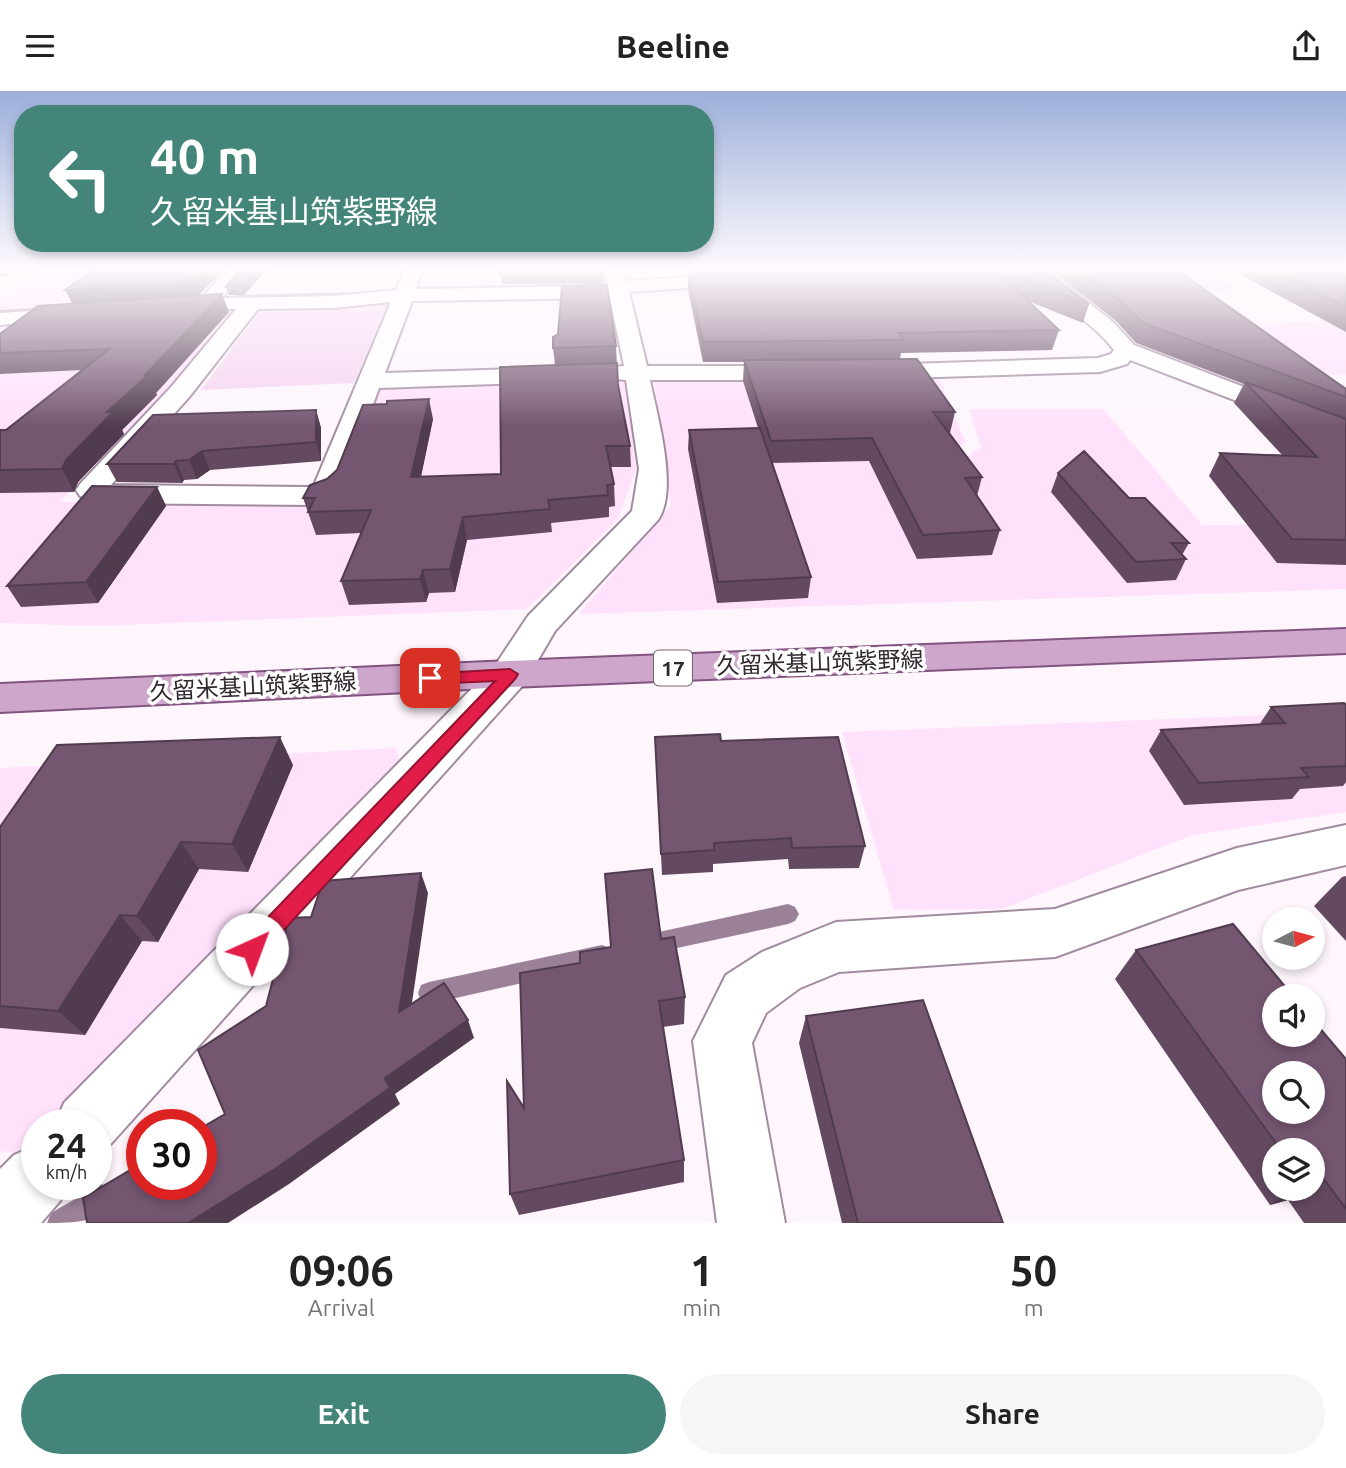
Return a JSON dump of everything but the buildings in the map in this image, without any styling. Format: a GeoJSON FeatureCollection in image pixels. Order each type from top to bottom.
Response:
{"type":"FeatureCollection","features":[{"type":"Feature","properties":{"kind":"main road","name":"久留米基山筑紫野線"},"geometry":{"type":"LineString","coordinates":[[0,698],[510,674],[1346,641]]}},
{"type":"Feature","properties":{"kind":"street"},"geometry":{"type":"LineString","coordinates":[[237,322],[181,391],[91,490],[99,493],[313,496],[327,490],[393,322]]}},
{"type":"Feature","properties":{"kind":"street"},"geometry":{"type":"LineString","coordinates":[[101,1109],[510,674],[541,624],[647,513],[653,469],[625,322]]}},
{"type":"Feature","properties":{"kind":"street"},"geometry":{"type":"LineString","coordinates":[[1098,322],[1117,336],[1126,350],[1346,435]]}},
{"type":"Feature","properties":{"kind":"street"},"geometry":{"type":"LineString","coordinates":[[845,372],[1100,365],[1119,359],[1126,350]]}},
{"type":"Feature","properties":{"kind":"street"},"geometry":{"type":"LineString","coordinates":[[369,381],[583,374],[818,372]]}},
{"type":"Feature","properties":{"kind":"street"},"geometry":{"type":"LineString","coordinates":[[751,1223],[722,1041],[746,994],[781,970],[836,947],[1055,933],[1237,869],[1346,845]]}},
{"type":"Feature","properties":{"kind":"street"},"geometry":{"type":"LineString","coordinates":[[0,1218],[21,1195]]}},
{"type":"Feature","properties":{"kind":"shaded area"},"geometry":{"type":"Polygon","coordinates":[[[227,322],[166,394],[60,502],[335,505],[381,385],[626,379],[636,469],[618,519],[527,609],[96,626],[0,623],[0,323],[227,322]]]}},
{"type":"Feature","properties":{"kind":"shaded area"},"geometry":{"type":"Polygon","coordinates":[[[251,322],[380,322],[354,383],[201,390],[251,322]]]}},
{"type":"Feature","properties":{"kind":"shaded area"},"geometry":{"type":"Polygon","coordinates":[[[1346,322],[1346,375],[1303,376],[1258,395],[1144,351],[1132,327],[1346,322]]]}},
{"type":"Feature","properties":{"kind":"shaded area"},"geometry":{"type":"Polygon","coordinates":[[[938,376],[965,441],[943,473],[981,447],[969,409],[1103,409],[1202,525],[1346,524],[1346,589],[579,614],[671,505],[654,379],[938,376]]]}},
{"type":"Feature","properties":{"kind":"shaded area"},"geometry":{"type":"Polygon","coordinates":[[[1346,712],[1346,812],[1193,835],[1002,909],[894,910],[842,732],[1346,712]]]}},
{"type":"Feature","properties":{"kind":"shaded area"},"geometry":{"type":"Polygon","coordinates":[[[396,748],[400,762],[69,1109],[21,1109],[21,1153],[0,1151],[0,768],[396,748]]]}},
{"type":"Feature","properties":{"kind":"waterway"},"geometry":{"type":"LineString","coordinates":[[654,943],[788,914]]}},
{"type":"Feature","properties":{"kind":"waterway"},"geometry":{"type":"LineString","coordinates":[[429,993],[602,955]]}},
{"type":"Feature","properties":{"kind":"waterway"},"geometry":{"type":"LineString","coordinates":[[61,1223],[98,1200]]}},
{"type":"Feature","properties":{"kind":"route"},"geometry":{"type":"LineString","coordinates":[[252,949],[510,674],[430,678]]}}]}
